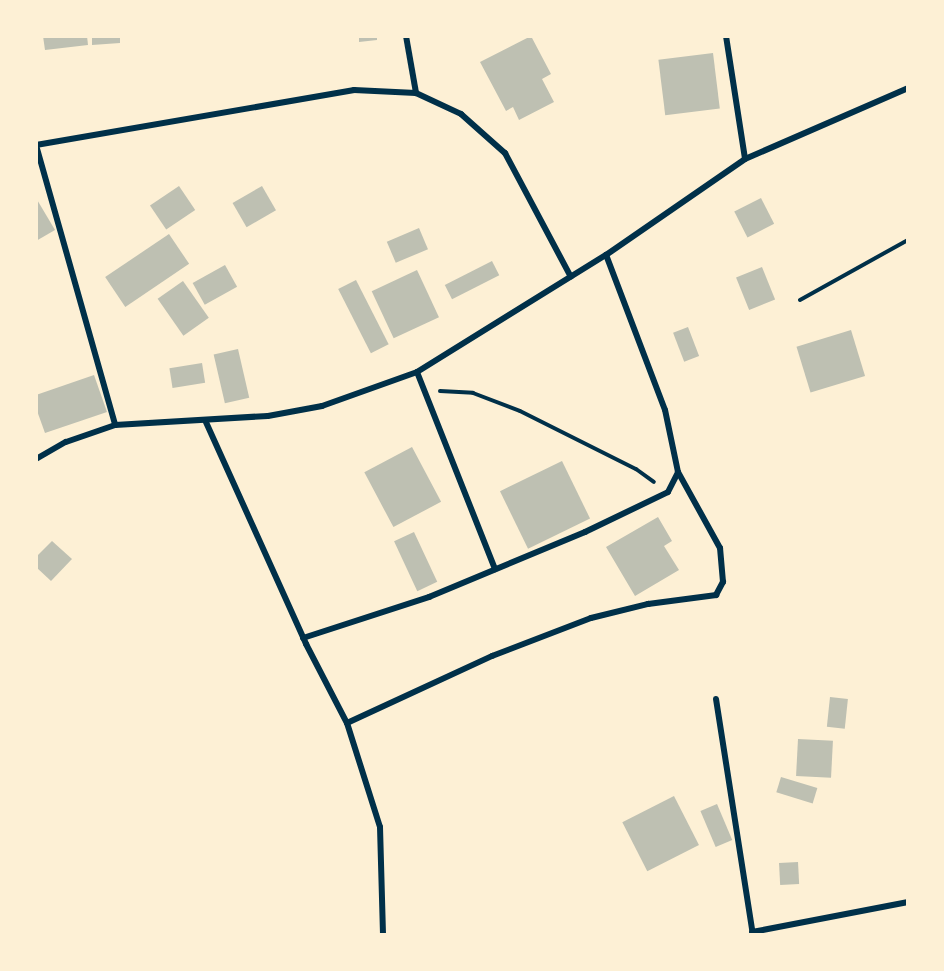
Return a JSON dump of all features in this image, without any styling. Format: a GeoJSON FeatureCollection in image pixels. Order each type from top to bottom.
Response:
{"type":"FeatureCollection","features":[{"type":"Feature","properties":{"kind":"street"},"geometry":{"type":"LineString","coordinates":[[406,36],[416,93]]}},
{"type":"Feature","properties":{"kind":"street"},"geometry":{"type":"LineString","coordinates":[[726,36],[745,159]]}},
{"type":"Feature","properties":{"kind":"street"},"geometry":{"type":"LineString","coordinates":[[36,459],[66,442],[115,425],[268,416],[322,406],[417,372],[606,255],[745,159],[908,88]]}},
{"type":"Feature","properties":{"kind":"street"},"geometry":{"type":"LineString","coordinates":[[115,425],[36,145],[354,90],[416,93],[461,114],[505,153],[572,277]]}},
{"type":"Feature","properties":{"kind":"street"},"geometry":{"type":"LineString","coordinates":[[347,723],[492,656],[591,618],[648,604],[716,595],[723,582],[720,548],[678,472],[665,410],[606,255]]}},
{"type":"Feature","properties":{"kind":"street"},"geometry":{"type":"LineString","coordinates":[[417,372],[495,569]]}},
{"type":"Feature","properties":{"kind":"street"},"geometry":{"type":"LineString","coordinates":[[206,420],[303,638],[347,723],[380,827],[383,935]]}},
{"type":"Feature","properties":{"kind":"street"},"geometry":{"type":"LineString","coordinates":[[303,638],[429,597],[585,532],[668,492],[678,472]]}},
{"type":"Feature","properties":{"kind":"street"},"geometry":{"type":"LineString","coordinates":[[716,699],[753,933],[908,902]]}},
{"type":"Feature","properties":{"kind":"path"},"geometry":{"type":"LineString","coordinates":[[800,300],[908,240]]}},
{"type":"Feature","properties":{"kind":"path"},"geometry":{"type":"LineString","coordinates":[[424,391],[473,393],[520,411],[636,469],[668,492]]}},
{"type":"Feature","properties":{"kind":"building"},"geometry":{"type":"Polygon","coordinates":[[[43,36],[87,36],[88,45],[45,50],[43,36]]]}},
{"type":"Feature","properties":{"kind":"building"},"geometry":{"type":"Polygon","coordinates":[[[92,36],[120,36],[120,43],[92,45],[92,36]]]}},
{"type":"Feature","properties":{"kind":"building"},"geometry":{"type":"Polygon","coordinates":[[[359,36],[377,36],[377,40],[359,42],[359,36]]]}},
{"type":"Feature","properties":{"kind":"building"},"geometry":{"type":"Polygon","coordinates":[[[531,36],[551,74],[542,79],[554,102],[519,120],[513,107],[506,111],[480,62],[531,36]]]}},
{"type":"Feature","properties":{"kind":"building"},"geometry":{"type":"Polygon","coordinates":[[[713,53],[720,109],[665,115],[658,60],[713,53]]]}},
{"type":"Feature","properties":{"kind":"building"},"geometry":{"type":"Polygon","coordinates":[[[179,186],[195,210],[166,230],[150,206],[179,186]]]}},
{"type":"Feature","properties":{"kind":"building"},"geometry":{"type":"Polygon","coordinates":[[[262,186],[276,210],[247,227],[233,203],[262,186]]]}},
{"type":"Feature","properties":{"kind":"building"},"geometry":{"type":"Polygon","coordinates":[[[36,198],[55,230],[36,241],[36,198]]]}},
{"type":"Feature","properties":{"kind":"building"},"geometry":{"type":"Polygon","coordinates":[[[761,198],[774,224],[747,237],[734,212],[761,198]]]}},
{"type":"Feature","properties":{"kind":"building"},"geometry":{"type":"Polygon","coordinates":[[[419,228],[428,249],[396,263],[387,242],[419,228]]]}},
{"type":"Feature","properties":{"kind":"building"},"geometry":{"type":"Polygon","coordinates":[[[169,234],[189,264],[125,307],[105,277],[169,234]]]}},
{"type":"Feature","properties":{"kind":"building"},"geometry":{"type":"Polygon","coordinates":[[[492,261],[499,275],[452,299],[445,285],[492,261]]]}},
{"type":"Feature","properties":{"kind":"building"},"geometry":{"type":"Polygon","coordinates":[[[225,265],[237,287],[205,305],[193,283],[225,265]]]}},
{"type":"Feature","properties":{"kind":"building"},"geometry":{"type":"Polygon","coordinates":[[[762,267],[775,299],[749,310],[736,277],[762,267]]]}},
{"type":"Feature","properties":{"kind":"building"},"geometry":{"type":"Polygon","coordinates":[[[417,270],[439,317],[394,338],[372,291],[417,270]]]}},
{"type":"Feature","properties":{"kind":"building"},"geometry":{"type":"Polygon","coordinates":[[[356,280],[389,344],[371,353],[338,289],[356,280]]]}},
{"type":"Feature","properties":{"kind":"building"},"geometry":{"type":"Polygon","coordinates":[[[183,281],[209,318],[183,336],[158,299],[183,281]]]}},
{"type":"Feature","properties":{"kind":"building"},"geometry":{"type":"Polygon","coordinates":[[[688,327],[699,356],[684,362],[673,333],[688,327]]]}},
{"type":"Feature","properties":{"kind":"building"},"geometry":{"type":"Polygon","coordinates":[[[851,330],[865,376],[811,393],[796,347],[851,330]]]}},
{"type":"Feature","properties":{"kind":"building"},"geometry":{"type":"Polygon","coordinates":[[[238,349],[249,398],[225,403],[214,355],[238,349]]]}},
{"type":"Feature","properties":{"kind":"building"},"geometry":{"type":"Polygon","coordinates":[[[202,363],[205,383],[173,388],[169,368],[202,363]]]}},
{"type":"Feature","properties":{"kind":"building"},"geometry":{"type":"Polygon","coordinates":[[[94,375],[107,412],[45,433],[36,408],[36,395],[94,375]]]}},
{"type":"Feature","properties":{"kind":"building"},"geometry":{"type":"Polygon","coordinates":[[[412,447],[441,502],[393,527],[364,472],[412,447]]]}},
{"type":"Feature","properties":{"kind":"building"},"geometry":{"type":"Polygon","coordinates":[[[562,461],[590,519],[528,549],[500,491],[562,461]]]}},
{"type":"Feature","properties":{"kind":"building"},"geometry":{"type":"Polygon","coordinates":[[[658,517],[672,541],[664,546],[679,570],[635,596],[606,547],[658,517]]]}},
{"type":"Feature","properties":{"kind":"building"},"geometry":{"type":"Polygon","coordinates":[[[414,532],[437,582],[417,591],[394,541],[414,532]]]}},
{"type":"Feature","properties":{"kind":"building"},"geometry":{"type":"Polygon","coordinates":[[[52,541],[72,559],[51,581],[36,567],[36,557],[52,541]]]}},
{"type":"Feature","properties":{"kind":"building"},"geometry":{"type":"Polygon","coordinates":[[[830,697],[848,699],[845,729],[827,727],[830,697]]]}},
{"type":"Feature","properties":{"kind":"building"},"geometry":{"type":"Polygon","coordinates":[[[798,739],[833,741],[831,778],[796,776],[798,739]]]}},
{"type":"Feature","properties":{"kind":"building"},"geometry":{"type":"Polygon","coordinates":[[[781,777],[817,788],[813,803],[776,792],[781,777]]]}},
{"type":"Feature","properties":{"kind":"building"},"geometry":{"type":"Polygon","coordinates":[[[674,796],[699,845],[647,871],[622,822],[674,796]]]}},
{"type":"Feature","properties":{"kind":"building"},"geometry":{"type":"Polygon","coordinates":[[[717,804],[732,840],[716,847],[700,811],[717,804]]]}},
{"type":"Feature","properties":{"kind":"building"},"geometry":{"type":"Polygon","coordinates":[[[798,862],[799,884],[780,885],[779,863],[798,862]]]}}]}
